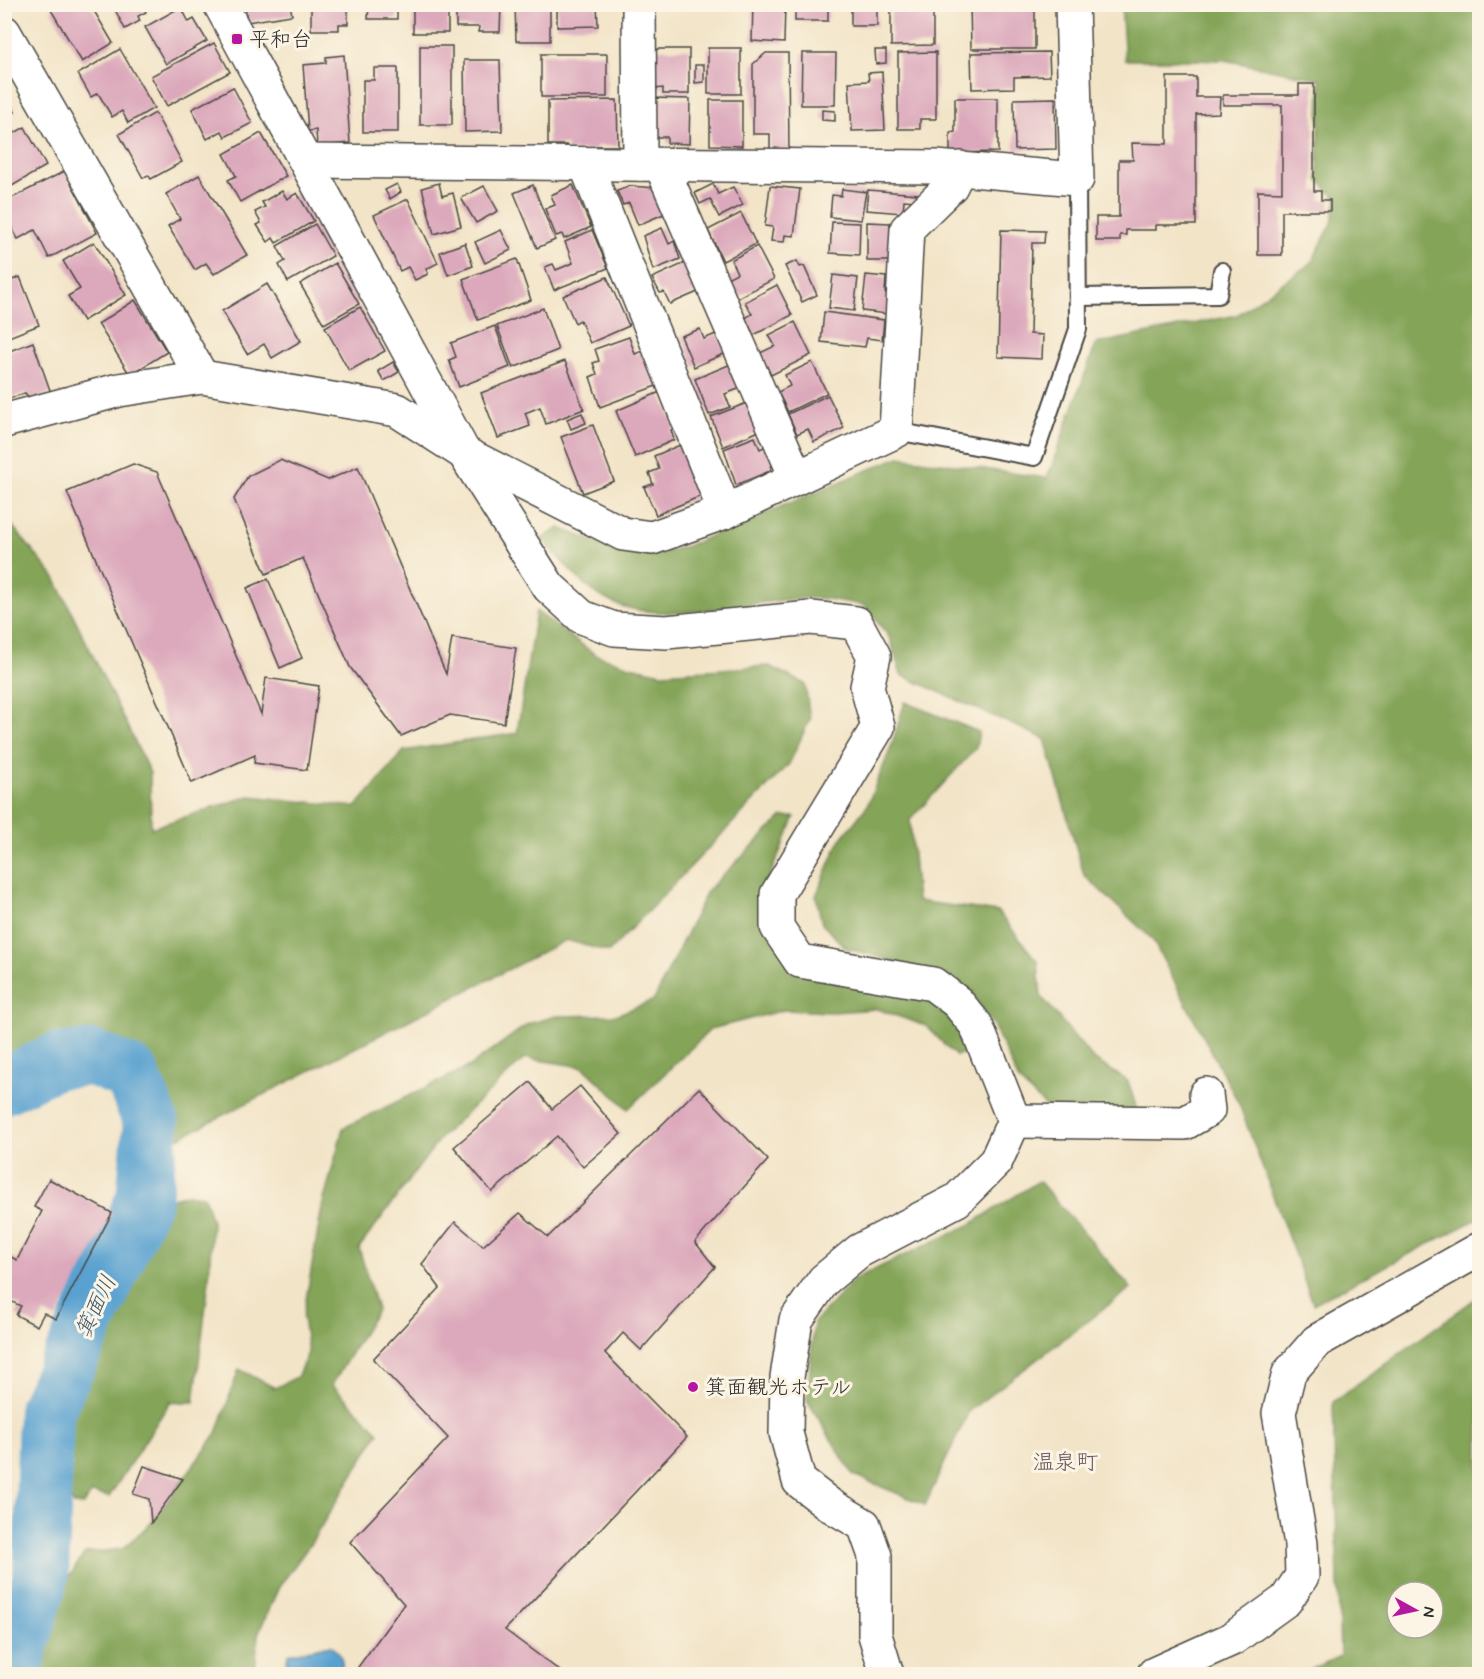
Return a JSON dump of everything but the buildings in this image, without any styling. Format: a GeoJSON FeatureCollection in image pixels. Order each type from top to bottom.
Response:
{"type":"FeatureCollection","features":[{"type":"Feature","properties":{"kind":"street"},"geometry":{"type":"LineString","coordinates":[[220,4],[464,453],[549,587],[582,618],[614,629],[666,632],[811,618],[856,622],[874,656],[867,687],[878,727],[777,894],[777,927],[800,961],[933,984],[957,1002],[976,1025],[1014,1121],[996,1161],[957,1200],[859,1251],[824,1280],[796,1320],[787,1377],[786,1433],[799,1481],[830,1505],[864,1525],[875,1556],[875,1635],[887,1674]]}},
{"type":"Feature","properties":{"kind":"street"},"geometry":{"type":"LineString","coordinates":[[639,4],[650,165],[796,477]]}},
{"type":"Feature","properties":{"kind":"street"},"geometry":{"type":"LineString","coordinates":[[307,161],[960,168],[1077,179],[1072,4]]}},
{"type":"Feature","properties":{"kind":"street"},"geometry":{"type":"LineString","coordinates":[[4,32],[202,377]]}},
{"type":"Feature","properties":{"kind":"street"},"geometry":{"type":"LineString","coordinates":[[586,165],[725,512]]}},
{"type":"Feature","properties":{"kind":"street"},"geometry":{"type":"LineString","coordinates":[[4,421],[118,390],[202,377],[397,410],[464,453],[623,534],[652,538],[725,512],[896,431],[906,229],[951,186],[960,168]]}},
{"type":"Feature","properties":{"kind":"street"},"geometry":{"type":"LineString","coordinates":[[1014,1121],[1185,1123],[1208,1110],[1206,1094]]}},
{"type":"Feature","properties":{"kind":"street"},"geometry":{"type":"LineString","coordinates":[[1154,1674],[1232,1639],[1286,1600],[1302,1576],[1301,1544],[1279,1413],[1289,1373],[1317,1341],[1479,1249]]}},
{"type":"Feature","properties":{"kind":"lane"},"geometry":{"type":"LineString","coordinates":[[896,431],[1034,457],[1078,329],[1077,179]]}},
{"type":"Feature","properties":{"kind":"lane"},"geometry":{"type":"LineString","coordinates":[[1078,297],[1218,295],[1222,271]]}},
{"type":"Feature","properties":{"kind":"green space"},"geometry":{"type":"Polygon","coordinates":[[[1121,5],[1479,5],[1479,1218],[1313,1304],[1239,1104],[1152,939],[1084,875],[1045,739],[901,675],[890,638],[864,605],[810,598],[681,612],[631,609],[609,601],[590,588],[542,539],[559,528],[618,550],[652,555],[687,546],[899,457],[1047,478],[1096,344],[1237,315],[1311,263],[1332,223],[1337,199],[1318,180],[1320,79],[1224,60],[1125,60],[1121,5]]]}},
{"type":"Feature","properties":{"kind":"green space"},"geometry":{"type":"Polygon","coordinates":[[[5,517],[55,578],[150,773],[151,828],[249,796],[356,807],[404,751],[517,733],[536,611],[596,655],[630,666],[662,673],[769,666],[805,684],[810,719],[789,764],[609,952],[566,940],[163,1146],[162,1119],[135,1065],[92,1048],[55,1050],[5,1074],[5,517]]]}},
{"type":"Feature","properties":{"kind":"green space"},"geometry":{"type":"Polygon","coordinates":[[[905,702],[979,732],[976,748],[910,820],[917,901],[998,912],[1038,962],[1041,996],[1093,1059],[1128,1081],[1137,1110],[1047,1108],[1019,1081],[993,1025],[973,994],[939,974],[846,948],[822,924],[816,896],[839,842],[867,806],[890,750],[905,702]]]}},
{"type":"Feature","properties":{"kind":"green space"},"geometry":{"type":"Polygon","coordinates":[[[782,817],[795,817],[766,884],[772,942],[929,993],[974,1049],[956,1056],[926,1026],[877,1009],[832,1012],[784,1010],[711,1029],[628,1109],[583,1067],[525,1058],[441,1137],[359,1248],[377,1310],[332,1385],[379,1432],[311,1543],[279,1587],[258,1634],[255,1674],[31,1674],[50,1605],[85,1553],[122,1549],[151,1523],[217,1433],[239,1369],[275,1388],[297,1377],[308,1353],[303,1317],[322,1207],[343,1128],[470,1066],[528,1024],[556,1016],[616,1015],[654,1000],[707,891],[782,817]]]}},
{"type":"Feature","properties":{"kind":"green space"},"geometry":{"type":"Polygon","coordinates":[[[1039,1181],[1131,1288],[969,1411],[925,1505],[853,1475],[807,1400],[814,1322],[856,1278],[971,1224],[1039,1181]]]}},
{"type":"Feature","properties":{"kind":"green space"},"geometry":{"type":"Polygon","coordinates":[[[188,1194],[204,1196],[212,1221],[209,1280],[194,1402],[170,1402],[109,1497],[92,1493],[83,1505],[73,1504],[66,1487],[64,1416],[155,1203],[188,1194]]]}},
{"type":"Feature","properties":{"kind":"green space"},"geometry":{"type":"Polygon","coordinates":[[[1479,1296],[1479,1674],[1302,1674],[1340,1656],[1333,1402],[1479,1296]]]}},
{"type":"Feature","properties":{"kind":"water"},"geometry":{"type":"Polygon","coordinates":[[[331,1645],[341,1658],[340,1674],[285,1674],[288,1654],[331,1645]]]}},
{"type":"Feature","properties":{"kind":"waterway","name":"箕面川"},"geometry":{"type":"LineString","coordinates":[[4,1086],[56,1061],[93,1058],[131,1074],[151,1122],[144,1199],[46,1412],[41,1576],[13,1674]]}},
{"type":"Feature","properties":{"kind":"place","name":"平和台"},"geometry":{"type":"Point","coordinates":[237,39]}},
{"type":"Feature","properties":{"kind":"place","name":"箕面観光ホテル"},"geometry":{"type":"Point","coordinates":[693,1387]}},
{"type":"Feature","properties":{"kind":"district","name":"温泉町"},"geometry":{"type":"Point","coordinates":[1065,1461]}}]}
